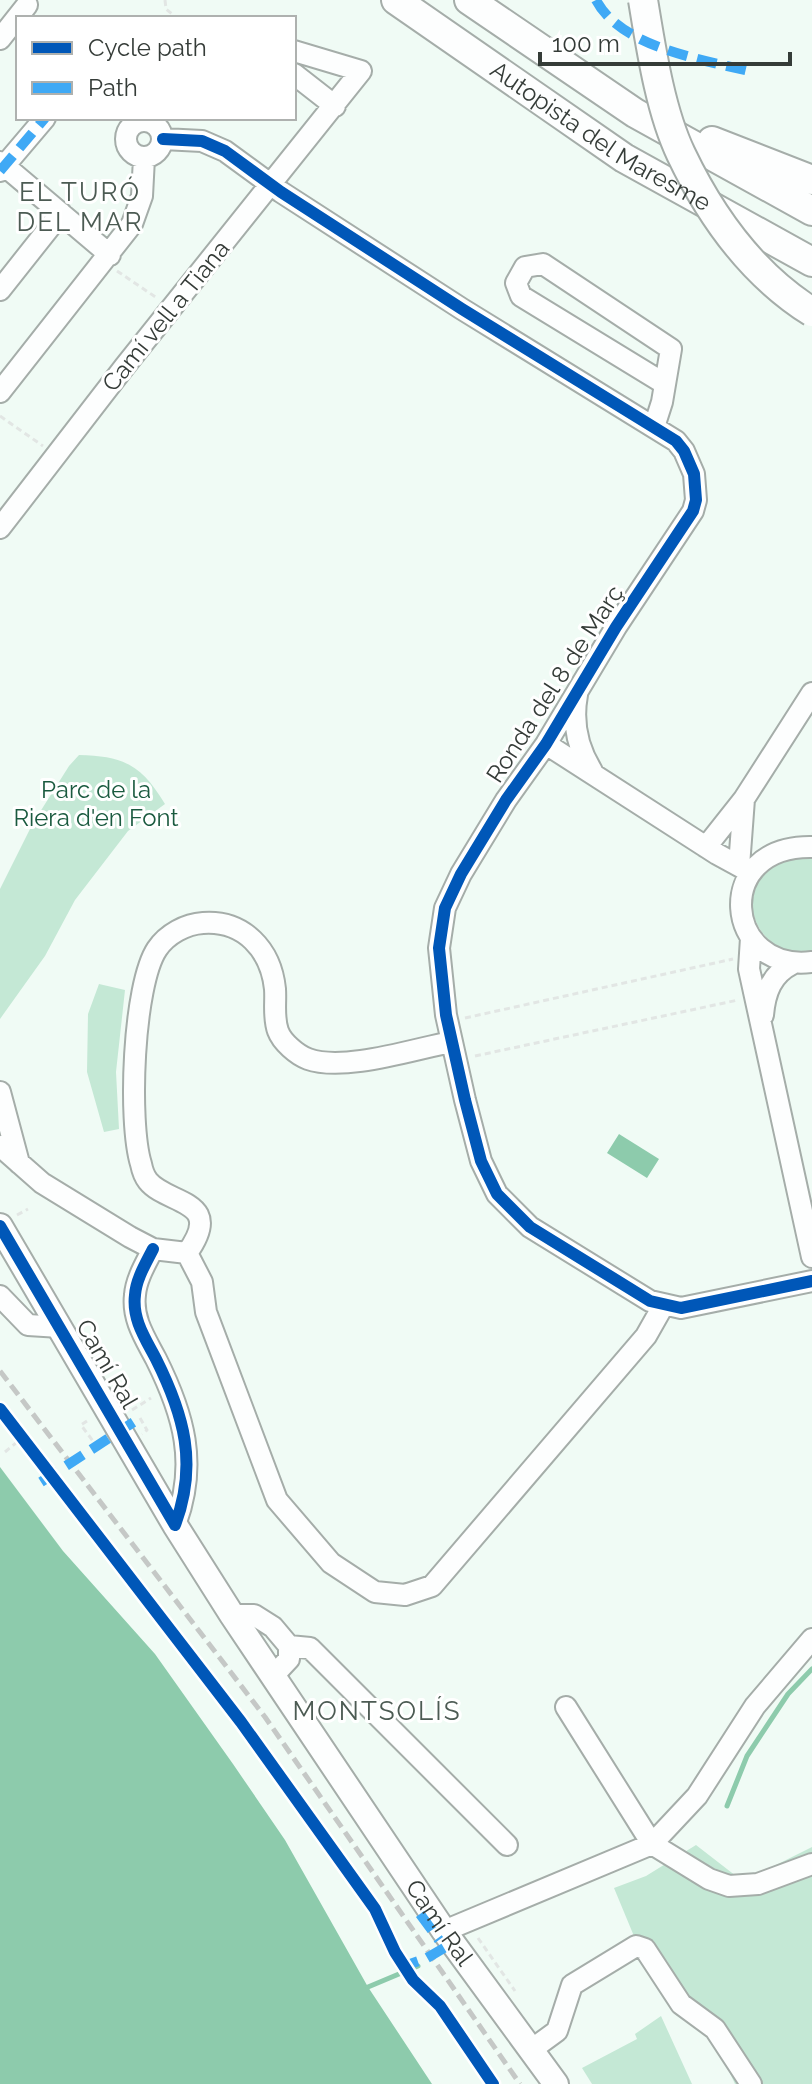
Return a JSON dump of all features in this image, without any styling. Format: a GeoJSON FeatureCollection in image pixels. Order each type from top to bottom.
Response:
{"type":"FeatureCollection","features":[{"type":"Feature","properties":{"kind":"highway","name":"Autopista del Maresme"},"geometry":{"type":"LineString","coordinates":[[396,0],[624,158],[812,262]]}},
{"type":"Feature","properties":{"kind":"highway","name":"Autopista del Maresme"},"geometry":{"type":"LineString","coordinates":[[469,0],[635,113],[812,211]]}},
{"type":"Feature","properties":{"kind":"highway"},"geometry":{"type":"LineString","coordinates":[[643,0],[661,90],[680,152],[716,217],[757,270],[812,312]]}},
{"type":"Feature","properties":{"kind":"highway"},"geometry":{"type":"LineString","coordinates":[[635,113],[812,180]]}},
{"type":"Feature","properties":{"kind":"main road","name":"Camí Ral"},"geometry":{"type":"LineString","coordinates":[[6,1222],[35,1284],[175,1525],[232,1615],[444,1931],[556,2084]]}},
{"type":"Feature","properties":{"kind":"street"},"geometry":{"type":"LineString","coordinates":[[0,39],[16,22]]}},
{"type":"Feature","properties":{"kind":"street","name":"Camí vell a Tiana"},"geometry":{"type":"LineString","coordinates":[[0,528],[361,71],[296,52]]}},
{"type":"Feature","properties":{"kind":"street"},"geometry":{"type":"LineString","coordinates":[[296,76],[335,106]]}},
{"type":"Feature","properties":{"kind":"street"},"geometry":{"type":"LineString","coordinates":[[43,120],[1,166],[61,213],[107,259]]}},
{"type":"Feature","properties":{"kind":"street"},"geometry":{"type":"LineString","coordinates":[[135,120],[156,124],[163,139],[156,153],[144,158],[134,155],[127,144],[128,131],[135,120]]}},
{"type":"Feature","properties":{"kind":"street","name":"Ronda del 8 de Març"},"geometry":{"type":"LineString","coordinates":[[163,139],[189,139],[215,146],[462,309],[676,441],[684,451],[696,486],[693,511],[616,627],[546,744],[506,800],[461,874],[445,908],[440,930],[439,967],[451,1042],[481,1161],[497,1194],[530,1227],[663,1306],[699,1306],[812,1281]]}},
{"type":"Feature","properties":{"kind":"street"},"geometry":{"type":"LineString","coordinates":[[0,392],[123,239],[137,212],[144,179],[144,158]]}},
{"type":"Feature","properties":{"kind":"street"},"geometry":{"type":"LineString","coordinates":[[0,290],[61,213]]}},
{"type":"Feature","properties":{"kind":"street"},"geometry":{"type":"LineString","coordinates":[[654,427],[665,384],[671,349],[543,264],[525,267],[516,283],[521,296],[665,384]]}},
{"type":"Feature","properties":{"kind":"street","name":"Ronda del 8 de Març"},"geometry":{"type":"LineString","coordinates":[[578,689],[576,727],[585,760],[594,774]]}},
{"type":"Feature","properties":{"kind":"street"},"geometry":{"type":"LineString","coordinates":[[706,847],[744,799],[812,693]]}},
{"type":"Feature","properties":{"kind":"street"},"geometry":{"type":"LineString","coordinates":[[546,744],[744,869]]}},
{"type":"Feature","properties":{"kind":"street"},"geometry":{"type":"LineString","coordinates":[[744,799],[743,917],[751,938],[762,951],[802,963]]}},
{"type":"Feature","properties":{"kind":"street"},"geometry":{"type":"LineString","coordinates":[[744,869],[778,851],[812,847]]}},
{"type":"Feature","properties":{"kind":"street"},"geometry":{"type":"LineString","coordinates":[[187,1253],[199,1233],[197,1216],[188,1203],[148,1181],[140,1162],[135,1114],[136,1046],[147,977],[157,949],[177,931],[199,923],[222,924],[247,934],[258,944],[270,967],[279,1034],[307,1059],[347,1063],[451,1042]]}},
{"type":"Feature","properties":{"kind":"street"},"geometry":{"type":"LineString","coordinates":[[751,938],[749,969],[812,1257]]}},
{"type":"Feature","properties":{"kind":"street"},"geometry":{"type":"LineString","coordinates":[[762,1027],[767,990],[781,969],[802,963]]}},
{"type":"Feature","properties":{"kind":"street"},"geometry":{"type":"LineString","coordinates":[[1,1096],[19,1163]]}},
{"type":"Feature","properties":{"kind":"street"},"geometry":{"type":"LineString","coordinates":[[0,1146],[60,1195],[153,1249],[187,1253]]}},
{"type":"Feature","properties":{"kind":"street"},"geometry":{"type":"LineString","coordinates":[[153,1249],[137,1287],[136,1315],[181,1420],[188,1476],[184,1502],[175,1525]]}},
{"type":"Feature","properties":{"kind":"street"},"geometry":{"type":"LineString","coordinates":[[187,1253],[202,1282],[206,1312],[277,1500],[331,1563],[375,1592],[405,1595],[432,1586],[646,1336],[663,1306]]}},
{"type":"Feature","properties":{"kind":"street"},"geometry":{"type":"LineString","coordinates":[[35,1284],[1,1297],[28,1325],[60,1327]]}},
{"type":"Feature","properties":{"kind":"street"},"geometry":{"type":"LineString","coordinates":[[232,1615],[254,1615],[273,1627],[289,1646],[289,1659],[274,1675]]}},
{"type":"Feature","properties":{"kind":"street"},"geometry":{"type":"LineString","coordinates":[[444,1931],[652,1844],[697,1796],[755,1706],[812,1639]]}},
{"type":"Feature","properties":{"kind":"street"},"geometry":{"type":"LineString","coordinates":[[289,1646],[310,1648],[507,1845]]}},
{"type":"Feature","properties":{"kind":"street"},"geometry":{"type":"LineString","coordinates":[[566,1707],[652,1844],[709,1879],[729,1886],[758,1884],[812,1864]]}},
{"type":"Feature","properties":{"kind":"street"},"geometry":{"type":"LineString","coordinates":[[531,2050],[557,2031],[572,1985],[636,1946],[645,1949],[681,2004],[715,2029],[751,2084]]}},
{"type":"Feature","properties":{"kind":"path"},"geometry":{"type":"LineString","coordinates":[[165,0],[166,9],[175,16]]}},
{"type":"Feature","properties":{"kind":"path"},"geometry":{"type":"LineString","coordinates":[[107,259],[172,307]]}},
{"type":"Feature","properties":{"kind":"path"},"geometry":{"type":"LineString","coordinates":[[0,416],[56,456]]}},
{"type":"Feature","properties":{"kind":"path"},"geometry":{"type":"LineString","coordinates":[[465,1018],[737,958]]}},
{"type":"Feature","properties":{"kind":"path"},"geometry":{"type":"LineString","coordinates":[[472,1057],[745,998]]}},
{"type":"Feature","properties":{"kind":"path"},"geometry":{"type":"LineString","coordinates":[[6,1222],[28,1209]]}},
{"type":"Feature","properties":{"kind":"path"},"geometry":{"type":"LineString","coordinates":[[129,1413],[151,1398]]}},
{"type":"Feature","properties":{"kind":"path"},"geometry":{"type":"LineString","coordinates":[[0,1409],[241,1722],[375,1909],[395,1952],[413,1980],[440,2006],[493,2084]]}},
{"type":"Feature","properties":{"kind":"path"},"geometry":{"type":"LineString","coordinates":[[140,1418],[147,1430]]}},
{"type":"Feature","properties":{"kind":"path"},"geometry":{"type":"LineString","coordinates":[[87,1421],[81,1425],[96,1445]]}},
{"type":"Feature","properties":{"kind":"path"},"geometry":{"type":"LineString","coordinates":[[5,1452],[22,1438]]}},
{"type":"Feature","properties":{"kind":"green space","name":"Parc de la Riera d'en Font"},"geometry":{"type":"Polygon","coordinates":[[[79,755],[109,758],[131,766],[148,780],[165,804],[128,831],[75,900],[45,956],[0,1019],[0,889],[33,823],[79,755]]]}},
{"type":"Feature","properties":{"kind":"green space"},"geometry":{"type":"Polygon","coordinates":[[[810,856],[812,952],[791,952],[775,945],[762,933],[754,917],[752,901],[755,885],[763,871],[778,861],[810,856]]]}},
{"type":"Feature","properties":{"kind":"green space"},"geometry":{"type":"Polygon","coordinates":[[[99,984],[125,990],[116,1072],[119,1129],[104,1132],[87,1072],[88,1014],[99,984]]]}},
{"type":"Feature","properties":{"kind":"green space"},"geometry":{"type":"Polygon","coordinates":[[[696,1845],[736,1876],[762,1872],[812,1847],[812,2084],[735,2084],[700,2009],[684,1991],[667,1961],[636,1941],[614,1888],[646,1876],[696,1845]]]}},
{"type":"Feature","properties":{"kind":"green space"},"geometry":{"type":"Polygon","coordinates":[[[661,2016],[692,2084],[592,2084],[582,2068],[637,2039],[635,2034],[661,2016]]]}},
{"type":"Feature","properties":{"kind":"shaded area"},"geometry":{"type":"Polygon","coordinates":[[[619,1134],[659,1159],[647,1178],[607,1153],[619,1134]]]}},
{"type":"Feature","properties":{"kind":"shaded area"},"geometry":{"type":"Polygon","coordinates":[[[0,1467],[63,1551],[155,1654],[233,1764],[285,1840],[368,1987],[432,2084],[0,2084],[0,1467]]]}},
{"type":"Feature","properties":{"kind":"waterway"},"geometry":{"type":"LineString","coordinates":[[727,1806],[747,1756],[788,1694],[812,1669]]}},
{"type":"Feature","properties":{"kind":"waterway"},"geometry":{"type":"LineString","coordinates":[[368,1987],[418,1966]]}},
{"type":"Feature","properties":{"kind":"railway"},"geometry":{"type":"LineString","coordinates":[[0,1371],[265,1717],[520,2084]]}},
{"type":"Feature","properties":{"kind":"marked path"},"geometry":{"type":"LineString","coordinates":[[596,0],[624,30],[644,41],[689,57],[753,72]]}},
{"type":"Feature","properties":{"kind":"marked path"},"geometry":{"type":"LineString","coordinates":[[0,171],[43,120]]}},
{"type":"Feature","properties":{"kind":"marked path"},"geometry":{"type":"LineString","coordinates":[[41,1482],[140,1418]]}},
{"type":"Feature","properties":{"kind":"marked path"},"geometry":{"type":"LineString","coordinates":[[420,1914],[439,1940]]}},
{"type":"Feature","properties":{"kind":"marked path"},"geometry":{"type":"LineString","coordinates":[[399,1968],[444,1948]]}},
{"type":"Feature","properties":{"kind":"cycle path"},"geometry":{"type":"LineString","coordinates":[[163,139],[202,141],[225,151],[281,192],[462,309],[676,441],[684,451],[694,474],[696,500],[693,511],[616,627],[546,744],[506,800],[461,874],[445,908],[439,948],[446,1015],[481,1161],[497,1194],[530,1227],[650,1301],[681,1308],[812,1281]]}},
{"type":"Feature","properties":{"kind":"cycle path"},"geometry":{"type":"LineString","coordinates":[[0,1226],[175,1525]]}},
{"type":"Feature","properties":{"kind":"cycle path"},"geometry":{"type":"LineString","coordinates":[[153,1249],[137,1283],[135,1312],[174,1400],[185,1440],[186,1481],[175,1525]]}},
{"type":"Feature","properties":{"kind":"cycle path"},"geometry":{"type":"LineString","coordinates":[[0,1409],[241,1722],[375,1909],[395,1952],[413,1980],[440,2006],[493,2084]]}},
{"type":"Feature","properties":{"kind":"district","name":"EL TURÓ DEL MAR"},"geometry":{"type":"Point","coordinates":[80,207]}},
{"type":"Feature","properties":{"kind":"district","name":"MONTSOLÍS"},"geometry":{"type":"Point","coordinates":[377,1711]}}]}
